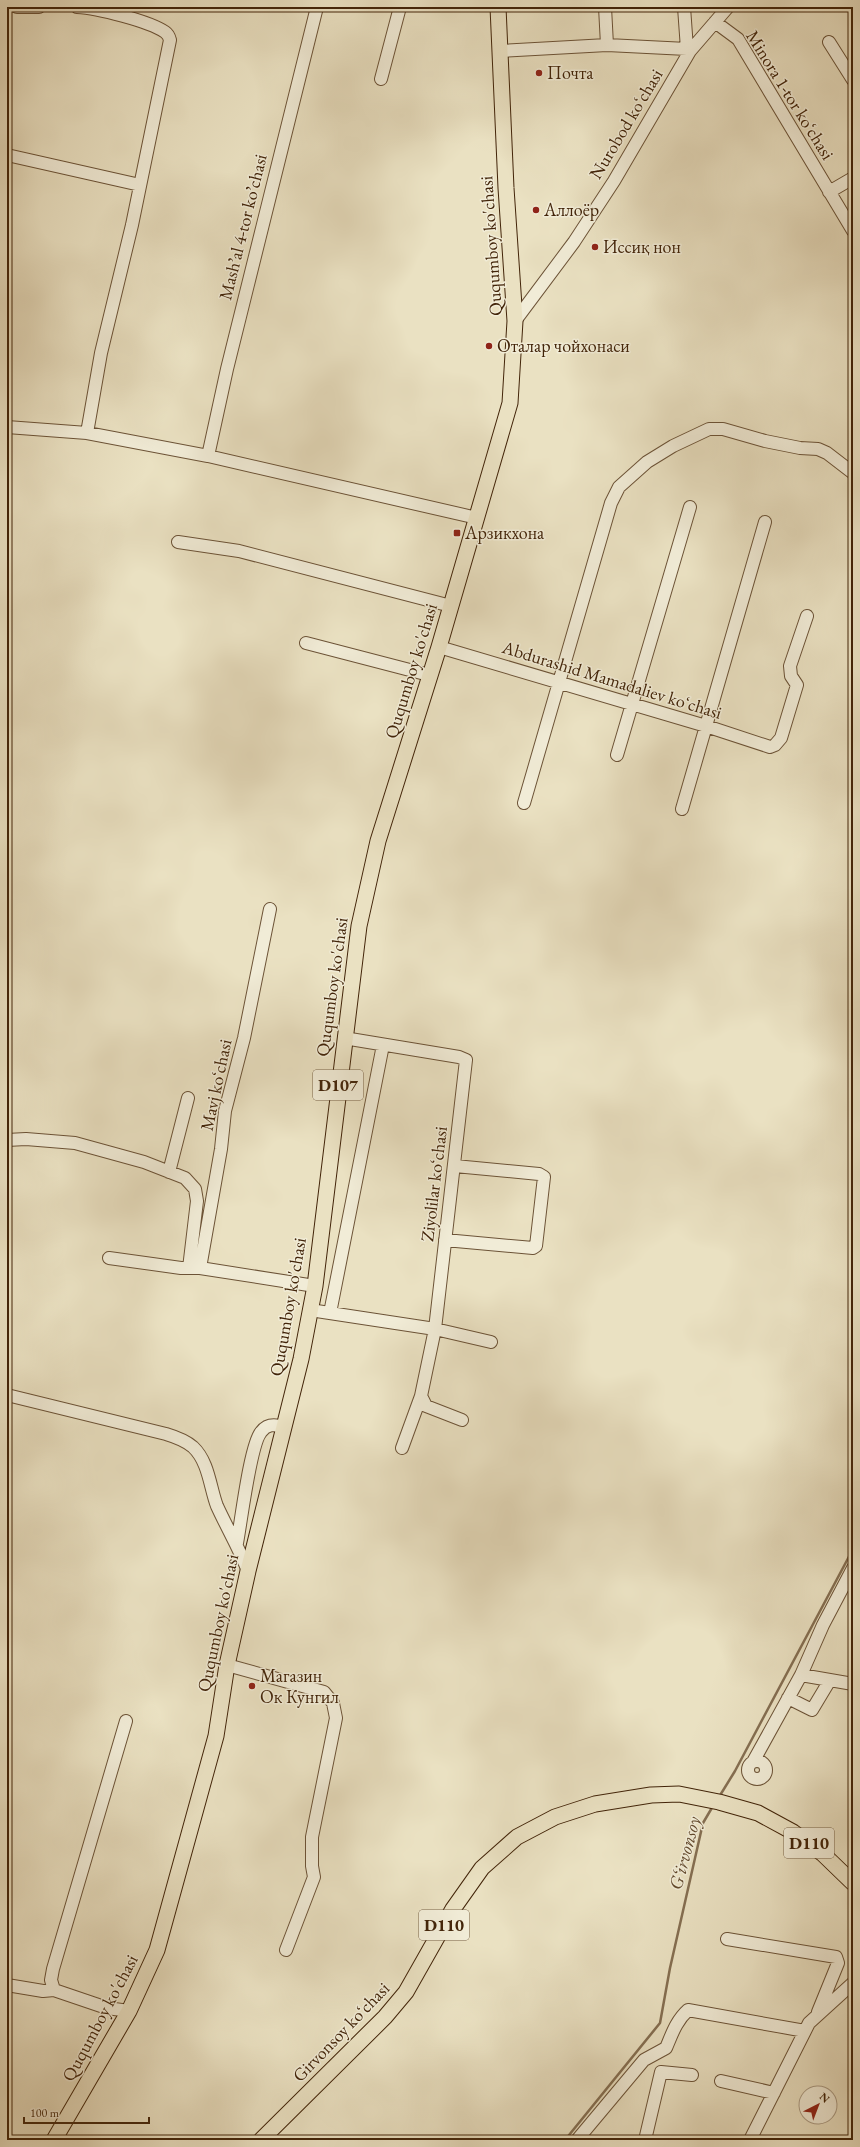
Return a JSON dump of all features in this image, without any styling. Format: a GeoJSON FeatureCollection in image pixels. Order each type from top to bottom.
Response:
{"type":"FeatureCollection","features":[{"type":"Feature","properties":{"kind":"main road","name":"Ququmboy ko'chasi"},"geometry":{"type":"LineString","coordinates":[[54,2140],[129,2011],[157,1950],[216,1736],[227,1665],[248,1570],[301,1359],[315,1286],[344,1038],[359,926],[378,841],[439,647],[510,403],[515,321],[502,112],[501,51],[498,7]]}},
{"type":"Feature","properties":{"kind":"main road","name":"Girvonsoy koʻchasi"},"geometry":{"type":"LineString","coordinates":[[261,2140],[385,2017],[406,1992],[461,1896],[482,1868],[506,1846],[541,1823],[582,1808],[623,1798],[679,1794],[719,1802],[758,1813],[808,1842],[853,1883]]}},
{"type":"Feature","properties":{"kind":"street"},"geometry":{"type":"LineString","coordinates":[[17,7],[39,7]]}},
{"type":"Feature","properties":{"kind":"street"},"geometry":{"type":"LineString","coordinates":[[77,7],[109,13],[153,26],[167,33],[170,40],[140,185],[101,352],[87,433]]}},
{"type":"Feature","properties":{"kind":"street","name":"Mashʼal 4-tor koʼchasi"},"geometry":{"type":"LineString","coordinates":[[208,456],[226,369],[317,7]]}},
{"type":"Feature","properties":{"kind":"street"},"geometry":{"type":"LineString","coordinates":[[381,80],[400,7]]}},
{"type":"Feature","properties":{"kind":"street"},"geometry":{"type":"LineString","coordinates":[[605,7],[607,45]]}},
{"type":"Feature","properties":{"kind":"street"},"geometry":{"type":"LineString","coordinates":[[501,51],[607,45],[689,50],[684,7]]}},
{"type":"Feature","properties":{"kind":"street","name":"Nurobod koʻchasi"},"geometry":{"type":"LineString","coordinates":[[515,321],[574,242],[614,181],[689,50],[728,7]]}},
{"type":"Feature","properties":{"kind":"street","name":"Minora 1-tor koʻchasi"},"geometry":{"type":"LineString","coordinates":[[715,22],[738,39],[853,231]]}},
{"type":"Feature","properties":{"kind":"street"},"geometry":{"type":"LineString","coordinates":[[830,42],[853,80]]}},
{"type":"Feature","properties":{"kind":"street"},"geometry":{"type":"LineString","coordinates":[[7,156],[140,185]]}},
{"type":"Feature","properties":{"kind":"street"},"geometry":{"type":"LineString","coordinates":[[829,192],[853,178]]}},
{"type":"Feature","properties":{"kind":"street"},"geometry":{"type":"LineString","coordinates":[[7,427],[87,433],[208,456],[477,518]]}},
{"type":"Feature","properties":{"kind":"street"},"geometry":{"type":"LineString","coordinates":[[524,803],[611,503],[619,487],[647,462],[697,433],[709,429],[722,429],[765,441],[800,448],[818,449],[827,453],[853,473]]}},
{"type":"Feature","properties":{"kind":"street"},"geometry":{"type":"LineString","coordinates":[[617,755],[690,507]]}},
{"type":"Feature","properties":{"kind":"street"},"geometry":{"type":"LineString","coordinates":[[682,809],[765,522]]}},
{"type":"Feature","properties":{"kind":"street"},"geometry":{"type":"LineString","coordinates":[[178,542],[239,551],[451,606]]}},
{"type":"Feature","properties":{"kind":"street","name":"Abdurashid Mamadaliev koʻchasi"},"geometry":{"type":"LineString","coordinates":[[439,647],[706,726],[770,747],[775,745],[781,738],[797,685],[791,676],[790,666],[807,616]]}},
{"type":"Feature","properties":{"kind":"street"},"geometry":{"type":"LineString","coordinates":[[306,643],[429,675]]}},
{"type":"Feature","properties":{"kind":"street","name":"Mavj koʻchasi"},"geometry":{"type":"LineString","coordinates":[[195,1268],[221,1149],[225,1111],[244,1038],[270,909]]}},
{"type":"Feature","properties":{"kind":"street"},"geometry":{"type":"LineString","coordinates":[[330,1313],[383,1045],[344,1038]]}},
{"type":"Feature","properties":{"kind":"street","name":"Ziyolilar koʻchasi"},"geometry":{"type":"LineString","coordinates":[[383,1045],[459,1057],[466,1060],[455,1166],[435,1329],[421,1396],[402,1448]]}},
{"type":"Feature","properties":{"kind":"street","name":"Mavj koʻchasi"},"geometry":{"type":"LineString","coordinates":[[169,1172],[188,1098]]}},
{"type":"Feature","properties":{"kind":"street"},"geometry":{"type":"LineString","coordinates":[[7,1140],[26,1139],[75,1143],[144,1162],[185,1178],[195,1189],[196,1195],[195,1268]]}},
{"type":"Feature","properties":{"kind":"street"},"geometry":{"type":"LineString","coordinates":[[445,1240],[533,1248],[536,1246],[544,1177],[539,1174],[455,1166]]}},
{"type":"Feature","properties":{"kind":"street"},"geometry":{"type":"LineString","coordinates":[[109,1258],[195,1268],[315,1286]]}},
{"type":"Feature","properties":{"kind":"street"},"geometry":{"type":"LineString","coordinates":[[310,1310],[435,1329],[491,1342]]}},
{"type":"Feature","properties":{"kind":"street"},"geometry":{"type":"LineString","coordinates":[[7,1395],[181,1438],[193,1447],[202,1459],[218,1507],[237,1544],[248,1570]]}},
{"type":"Feature","properties":{"kind":"street"},"geometry":{"type":"LineString","coordinates":[[421,1396],[426,1406],[462,1420]]}},
{"type":"Feature","properties":{"kind":"street"},"geometry":{"type":"LineString","coordinates":[[237,1544],[247,1458],[260,1433],[267,1426],[274,1424],[283,1427]]}},
{"type":"Feature","properties":{"kind":"street"},"geometry":{"type":"LineString","coordinates":[[753,1762],[801,1675],[823,1625],[850,1582],[853,1568]]}},
{"type":"Feature","properties":{"kind":"street"},"geometry":{"type":"LineString","coordinates":[[227,1665],[324,1692],[333,1703],[336,1718],[312,1837],[312,1866],[314,1877],[286,1950]]}},
{"type":"Feature","properties":{"kind":"street"},"geometry":{"type":"LineString","coordinates":[[801,1675],[853,1684]]}},
{"type":"Feature","properties":{"kind":"street"},"geometry":{"type":"LineString","coordinates":[[788,1698],[812,1710],[830,1680]]}},
{"type":"Feature","properties":{"kind":"street"},"geometry":{"type":"LineString","coordinates":[[54,1990],[51,1980],[53,1969],[126,1721]]}},
{"type":"Feature","properties":{"kind":"street"},"geometry":{"type":"LineString","coordinates":[[726,1939],[836,1958],[838,1963],[816,2017]]}},
{"type":"Feature","properties":{"kind":"street"},"geometry":{"type":"LineString","coordinates":[[750,2140],[809,2023],[853,1983]]}},
{"type":"Feature","properties":{"kind":"street"},"geometry":{"type":"LineString","coordinates":[[7,1985],[43,1991],[54,1990],[107,2008],[129,2011]]}},
{"type":"Feature","properties":{"kind":"street"},"geometry":{"type":"LineString","coordinates":[[577,2140],[644,2060],[666,2048],[674,2026],[681,2016],[688,2010],[805,2031]]}},
{"type":"Feature","properties":{"kind":"street"},"geometry":{"type":"LineString","coordinates":[[645,2140],[660,2072],[692,2075]]}},
{"type":"Feature","properties":{"kind":"street"},"geometry":{"type":"LineString","coordinates":[[721,2081],[774,2093]]}},
{"type":"Feature","properties":{"kind":"waterway","name":"G‘irvonsoy"},"geometry":{"type":"LineString","coordinates":[[719,1797],[735,1771],[853,1549]]}},
{"type":"Feature","properties":{"kind":"waterway","name":"G‘irvonsoy"},"geometry":{"type":"LineString","coordinates":[[565,2140],[660,2023],[670,1968],[703,1823],[713,1806]]}},
{"type":"Feature","properties":{"kind":"place","name":"Почта"},"geometry":{"type":"Point","coordinates":[539,73]}},
{"type":"Feature","properties":{"kind":"place","name":"Аллоёр"},"geometry":{"type":"Point","coordinates":[536,210]}},
{"type":"Feature","properties":{"kind":"place","name":"Иссиқ нон"},"geometry":{"type":"Point","coordinates":[595,247]}},
{"type":"Feature","properties":{"kind":"place","name":"Оталар чойхонаси"},"geometry":{"type":"Point","coordinates":[489,346]}},
{"type":"Feature","properties":{"kind":"place","name":"Арзикхона"},"geometry":{"type":"Point","coordinates":[457,533]}},
{"type":"Feature","properties":{"kind":"place","name":"Магазин Ок Кунгил"},"geometry":{"type":"Point","coordinates":[252,1686]}}]}
